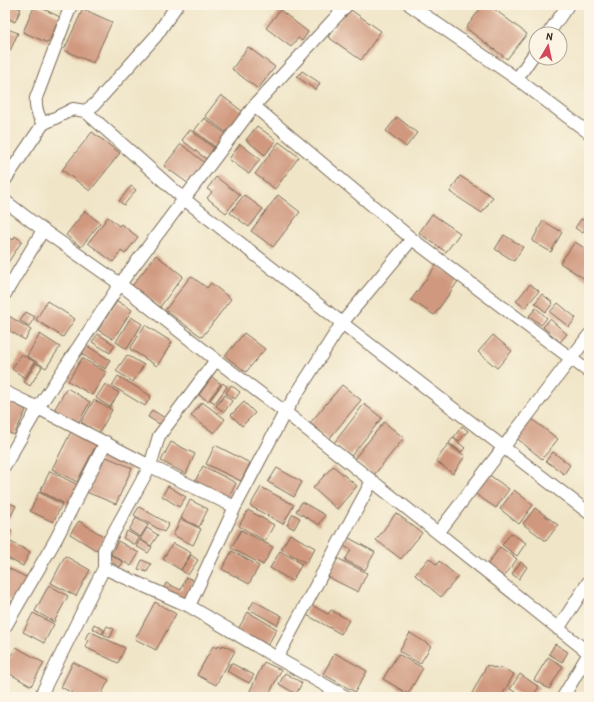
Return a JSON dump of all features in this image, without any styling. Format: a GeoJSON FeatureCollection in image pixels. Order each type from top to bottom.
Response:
{"type":"FeatureCollection","features":[{"type":"Feature","properties":{"kind":"street"},"geometry":{"type":"LineString","coordinates":[[5,180],[39,117],[35,104],[36,98],[71,5]]}},
{"type":"Feature","properties":{"kind":"street"},"geometry":{"type":"LineString","coordinates":[[85,111],[94,105],[156,36],[177,5]]}},
{"type":"Feature","properties":{"kind":"street"},"geometry":{"type":"LineString","coordinates":[[5,465],[38,408],[120,284],[254,106],[347,5]]}},
{"type":"Feature","properties":{"kind":"street"},"geometry":{"type":"LineString","coordinates":[[410,5],[517,79],[589,133]]}},
{"type":"Feature","properties":{"kind":"street"},"geometry":{"type":"LineString","coordinates":[[554,26],[568,5]]}},
{"type":"Feature","properties":{"kind":"street"},"geometry":{"type":"LineString","coordinates":[[517,79],[528,63]]}},
{"type":"Feature","properties":{"kind":"street"},"geometry":{"type":"LineString","coordinates":[[254,106],[412,239],[589,372]]}},
{"type":"Feature","properties":{"kind":"street"},"geometry":{"type":"LineString","coordinates":[[39,117],[73,109],[85,111],[184,199],[589,513]]}},
{"type":"Feature","properties":{"kind":"street"},"geometry":{"type":"LineString","coordinates":[[5,201],[43,230],[120,284],[216,360],[285,412],[589,653],[563,697]]}},
{"type":"Feature","properties":{"kind":"street"},"geometry":{"type":"LineString","coordinates":[[5,294],[43,230]]}},
{"type":"Feature","properties":{"kind":"street"},"geometry":{"type":"LineString","coordinates":[[189,606],[235,507],[285,412],[342,322],[412,239]]}},
{"type":"Feature","properties":{"kind":"street"},"geometry":{"type":"LineString","coordinates":[[438,533],[589,335]]}},
{"type":"Feature","properties":{"kind":"street"},"geometry":{"type":"LineString","coordinates":[[40,697],[104,568],[104,550],[150,466],[159,436],[216,360]]}},
{"type":"Feature","properties":{"kind":"street"},"geometry":{"type":"LineString","coordinates":[[5,392],[106,442],[150,466],[235,507]]}},
{"type":"Feature","properties":{"kind":"street"},"geometry":{"type":"LineString","coordinates":[[5,627],[56,539],[106,442]]}},
{"type":"Feature","properties":{"kind":"street"},"geometry":{"type":"LineString","coordinates":[[277,658],[372,481]]}},
{"type":"Feature","properties":{"kind":"street"},"geometry":{"type":"LineString","coordinates":[[104,568],[189,606],[346,697]]}},
{"type":"Feature","properties":{"kind":"street"},"geometry":{"type":"LineString","coordinates":[[558,629],[589,581]]}},
{"type":"Feature","properties":{"kind":"building"},"geometry":{"type":"Polygon","coordinates":[[[9,5],[21,9],[15,22],[5,17],[9,5]]]}},
{"type":"Feature","properties":{"kind":"building"},"geometry":{"type":"Polygon","coordinates":[[[35,5],[60,17],[48,43],[23,32],[35,5]]]}},
{"type":"Feature","properties":{"kind":"building"},"geometry":{"type":"Polygon","coordinates":[[[483,5],[489,5],[527,34],[507,59],[466,28],[483,5]]]}},
{"type":"Feature","properties":{"kind":"building"},"geometry":{"type":"Polygon","coordinates":[[[348,8],[381,31],[361,60],[328,37],[348,8]]]}},
{"type":"Feature","properties":{"kind":"building"},"geometry":{"type":"Polygon","coordinates":[[[83,9],[112,22],[93,63],[64,50],[83,9]]]}},
{"type":"Feature","properties":{"kind":"building"},"geometry":{"type":"Polygon","coordinates":[[[280,10],[308,32],[302,41],[298,38],[291,47],[266,28],[280,10]]]}},
{"type":"Feature","properties":{"kind":"building"},"geometry":{"type":"Polygon","coordinates":[[[5,28],[18,33],[10,51],[5,49],[5,28]]]}},
{"type":"Feature","properties":{"kind":"building"},"geometry":{"type":"Polygon","coordinates":[[[248,47],[275,67],[258,89],[232,69],[248,47]]]}},
{"type":"Feature","properties":{"kind":"building"},"geometry":{"type":"Polygon","coordinates":[[[302,71],[320,83],[316,90],[297,77],[302,71]]]}},
{"type":"Feature","properties":{"kind":"building"},"geometry":{"type":"Polygon","coordinates":[[[221,95],[243,112],[227,133],[205,116],[221,95]]]}},
{"type":"Feature","properties":{"kind":"building"},"geometry":{"type":"Polygon","coordinates":[[[397,117],[417,133],[406,147],[386,131],[397,117]]]}},
{"type":"Feature","properties":{"kind":"building"},"geometry":{"type":"Polygon","coordinates":[[[204,118],[226,134],[215,147],[194,131],[204,118]]]}},
{"type":"Feature","properties":{"kind":"building"},"geometry":{"type":"Polygon","coordinates":[[[257,126],[276,140],[265,155],[246,140],[257,126]]]}},
{"type":"Feature","properties":{"kind":"building"},"geometry":{"type":"Polygon","coordinates":[[[190,130],[214,148],[206,159],[182,140],[190,130]]]}},
{"type":"Feature","properties":{"kind":"building"},"geometry":{"type":"Polygon","coordinates":[[[92,132],[120,153],[90,191],[62,170],[92,132]]]}},
{"type":"Feature","properties":{"kind":"building"},"geometry":{"type":"Polygon","coordinates":[[[279,142],[299,157],[275,189],[255,174],[279,142]]]}},
{"type":"Feature","properties":{"kind":"building"},"geometry":{"type":"Polygon","coordinates":[[[181,144],[205,163],[189,184],[164,166],[181,144]]]}},
{"type":"Feature","properties":{"kind":"building"},"geometry":{"type":"Polygon","coordinates":[[[240,144],[260,159],[249,174],[229,159],[240,144]]]}},
{"type":"Feature","properties":{"kind":"building"},"geometry":{"type":"Polygon","coordinates":[[[460,176],[493,197],[482,213],[450,192],[460,176]]]}},
{"type":"Feature","properties":{"kind":"building"},"geometry":{"type":"Polygon","coordinates":[[[216,177],[240,195],[226,213],[207,198],[212,192],[207,189],[216,177]]]}},
{"type":"Feature","properties":{"kind":"building"},"geometry":{"type":"Polygon","coordinates":[[[131,186],[136,190],[124,205],[119,201],[131,186]]]}},
{"type":"Feature","properties":{"kind":"building"},"geometry":{"type":"Polygon","coordinates":[[[244,195],[263,209],[249,227],[230,213],[244,195]]]}},
{"type":"Feature","properties":{"kind":"building"},"geometry":{"type":"Polygon","coordinates":[[[278,195],[300,212],[273,247],[251,231],[278,195]]]}},
{"type":"Feature","properties":{"kind":"building"},"geometry":{"type":"Polygon","coordinates":[[[85,211],[100,223],[81,247],[66,235],[85,211]]]}},
{"type":"Feature","properties":{"kind":"building"},"geometry":{"type":"Polygon","coordinates":[[[432,214],[460,233],[446,252],[419,233],[432,214]]]}},
{"type":"Feature","properties":{"kind":"building"},"geometry":{"type":"Polygon","coordinates":[[[108,217],[119,226],[121,224],[138,237],[125,254],[121,251],[113,262],[88,243],[108,217]]]}},
{"type":"Feature","properties":{"kind":"building"},"geometry":{"type":"Polygon","coordinates":[[[581,219],[588,223],[583,233],[575,228],[581,219]]]}},
{"type":"Feature","properties":{"kind":"building"},"geometry":{"type":"Polygon","coordinates":[[[543,221],[562,232],[551,252],[532,241],[543,221]]]}},
{"type":"Feature","properties":{"kind":"building"},"geometry":{"type":"Polygon","coordinates":[[[5,235],[13,240],[15,236],[22,241],[7,264],[5,262],[5,235]]]}},
{"type":"Feature","properties":{"kind":"building"},"geometry":{"type":"Polygon","coordinates":[[[504,235],[523,247],[514,261],[495,249],[504,235]]]}},
{"type":"Feature","properties":{"kind":"building"},"geometry":{"type":"Polygon","coordinates":[[[575,242],[589,251],[588,281],[560,263],[575,242]]]}},
{"type":"Feature","properties":{"kind":"building"},"geometry":{"type":"Polygon","coordinates":[[[156,255],[183,276],[160,307],[132,286],[156,255]]]}},
{"type":"Feature","properties":{"kind":"building"},"geometry":{"type":"Polygon","coordinates":[[[437,264],[459,280],[434,315],[411,300],[437,264]]]}},
{"type":"Feature","properties":{"kind":"building"},"geometry":{"type":"Polygon","coordinates":[[[191,276],[207,288],[211,283],[231,299],[202,337],[165,310],[191,276]]]}},
{"type":"Feature","properties":{"kind":"building"},"geometry":{"type":"Polygon","coordinates":[[[530,284],[539,291],[525,308],[516,301],[530,284]]]}},
{"type":"Feature","properties":{"kind":"building"},"geometry":{"type":"Polygon","coordinates":[[[542,294],[553,303],[546,312],[535,303],[542,294]]]}},
{"type":"Feature","properties":{"kind":"building"},"geometry":{"type":"Polygon","coordinates":[[[47,301],[75,319],[63,337],[36,320],[47,301]]]}},
{"type":"Feature","properties":{"kind":"building"},"geometry":{"type":"Polygon","coordinates":[[[117,301],[132,310],[113,339],[98,330],[117,301]]]}},
{"type":"Feature","properties":{"kind":"building"},"geometry":{"type":"Polygon","coordinates":[[[558,303],[576,318],[569,327],[550,312],[558,303]]]}},
{"type":"Feature","properties":{"kind":"building"},"geometry":{"type":"Polygon","coordinates":[[[536,308],[547,318],[541,325],[529,316],[536,308]]]}},
{"type":"Feature","properties":{"kind":"building"},"geometry":{"type":"Polygon","coordinates":[[[26,312],[35,317],[29,326],[20,321],[26,312]]]}},
{"type":"Feature","properties":{"kind":"building"},"geometry":{"type":"Polygon","coordinates":[[[6,314],[31,330],[25,340],[5,328],[6,314]]]}},
{"type":"Feature","properties":{"kind":"building"},"geometry":{"type":"Polygon","coordinates":[[[131,317],[142,324],[127,349],[116,342],[131,317]]]}},
{"type":"Feature","properties":{"kind":"building"},"geometry":{"type":"Polygon","coordinates":[[[550,319],[567,334],[560,342],[543,327],[550,319]]]}},
{"type":"Feature","properties":{"kind":"building"},"geometry":{"type":"Polygon","coordinates":[[[145,325],[172,342],[157,366],[130,349],[145,325]]]}},
{"type":"Feature","properties":{"kind":"building"},"geometry":{"type":"Polygon","coordinates":[[[244,333],[265,349],[246,372],[225,356],[244,333]]]}},
{"type":"Feature","properties":{"kind":"building"},"geometry":{"type":"Polygon","coordinates":[[[40,334],[60,347],[46,368],[27,356],[40,334]]]}},
{"type":"Feature","properties":{"kind":"building"},"geometry":{"type":"Polygon","coordinates":[[[98,334],[115,345],[110,353],[92,342],[98,334]]]}},
{"type":"Feature","properties":{"kind":"building"},"geometry":{"type":"Polygon","coordinates":[[[493,335],[512,351],[497,368],[478,352],[493,335]]]}},
{"type":"Feature","properties":{"kind":"building"},"geometry":{"type":"Polygon","coordinates":[[[87,346],[110,360],[105,369],[82,354],[87,346]]]}},
{"type":"Feature","properties":{"kind":"building"},"geometry":{"type":"Polygon","coordinates":[[[21,354],[35,362],[25,378],[12,369],[21,354]]]}},
{"type":"Feature","properties":{"kind":"building"},"geometry":{"type":"Polygon","coordinates":[[[127,355],[144,365],[133,382],[116,371],[127,355]]]}},
{"type":"Feature","properties":{"kind":"building"},"geometry":{"type":"Polygon","coordinates":[[[82,358],[106,372],[92,395],[68,381],[82,358]]]}},
{"type":"Feature","properties":{"kind":"building"},"geometry":{"type":"Polygon","coordinates":[[[36,363],[42,367],[30,386],[24,382],[36,363]]]}},
{"type":"Feature","properties":{"kind":"building"},"geometry":{"type":"Polygon","coordinates":[[[118,376],[151,396],[145,406],[112,386],[118,376]]]}},
{"type":"Feature","properties":{"kind":"building"},"geometry":{"type":"Polygon","coordinates":[[[212,377],[221,384],[208,401],[199,395],[212,377]]]}},
{"type":"Feature","properties":{"kind":"building"},"geometry":{"type":"Polygon","coordinates":[[[223,383],[227,387],[215,403],[210,400],[223,383]]]}},
{"type":"Feature","properties":{"kind":"building"},"geometry":{"type":"Polygon","coordinates":[[[105,384],[119,393],[110,407],[96,398],[105,384]]]}},
{"type":"Feature","properties":{"kind":"building"},"geometry":{"type":"Polygon","coordinates":[[[231,385],[240,392],[235,399],[226,393],[231,385]]]}},
{"type":"Feature","properties":{"kind":"building"},"geometry":{"type":"Polygon","coordinates":[[[342,385],[361,400],[329,439],[310,423],[342,385]]]}},
{"type":"Feature","properties":{"kind":"building"},"geometry":{"type":"Polygon","coordinates":[[[67,388],[90,402],[78,423],[54,410],[67,388]]]}},
{"type":"Feature","properties":{"kind":"building"},"geometry":{"type":"Polygon","coordinates":[[[225,395],[232,401],[224,412],[216,406],[225,395]]]}},
{"type":"Feature","properties":{"kind":"building"},"geometry":{"type":"Polygon","coordinates":[[[5,399],[26,410],[14,435],[5,431],[5,399]]]}},
{"type":"Feature","properties":{"kind":"building"},"geometry":{"type":"Polygon","coordinates":[[[94,400],[112,410],[99,433],[81,422],[94,400]]]}},
{"type":"Feature","properties":{"kind":"building"},"geometry":{"type":"Polygon","coordinates":[[[202,402],[225,419],[214,433],[191,416],[202,402]]]}},
{"type":"Feature","properties":{"kind":"building"},"geometry":{"type":"Polygon","coordinates":[[[244,402],[255,413],[242,426],[231,415],[244,402]]]}},
{"type":"Feature","properties":{"kind":"building"},"geometry":{"type":"Polygon","coordinates":[[[364,404],[382,418],[351,456],[334,443],[364,404]]]}},
{"type":"Feature","properties":{"kind":"building"},"geometry":{"type":"Polygon","coordinates":[[[152,410],[165,418],[161,425],[148,417],[152,410]]]}},
{"type":"Feature","properties":{"kind":"building"},"geometry":{"type":"Polygon","coordinates":[[[529,417],[558,439],[542,459],[514,436],[529,417]]]}},
{"type":"Feature","properties":{"kind":"building"},"geometry":{"type":"Polygon","coordinates":[[[384,422],[404,438],[374,475],[354,459],[384,422]]]}},
{"type":"Feature","properties":{"kind":"building"},"geometry":{"type":"Polygon","coordinates":[[[462,426],[468,431],[459,441],[454,437],[462,426]]]}},
{"type":"Feature","properties":{"kind":"building"},"geometry":{"type":"Polygon","coordinates":[[[71,432],[96,445],[77,482],[52,469],[71,432]]]}},
{"type":"Feature","properties":{"kind":"building"},"geometry":{"type":"Polygon","coordinates":[[[453,438],[465,448],[461,452],[449,443],[453,438]]]}},
{"type":"Feature","properties":{"kind":"building"},"geometry":{"type":"Polygon","coordinates":[[[171,442],[195,454],[186,474],[161,461],[171,442]]]}},
{"type":"Feature","properties":{"kind":"building"},"geometry":{"type":"Polygon","coordinates":[[[448,444],[465,456],[453,474],[436,461],[448,444]]]}},
{"type":"Feature","properties":{"kind":"building"},"geometry":{"type":"Polygon","coordinates":[[[215,445],[250,463],[241,481],[206,464],[215,445]]]}},
{"type":"Feature","properties":{"kind":"building"},"geometry":{"type":"Polygon","coordinates":[[[553,452],[570,465],[564,474],[546,461],[553,452]]]}},
{"type":"Feature","properties":{"kind":"building"},"geometry":{"type":"Polygon","coordinates":[[[102,455],[132,468],[116,504],[86,492],[102,455]]]}},
{"type":"Feature","properties":{"kind":"building"},"geometry":{"type":"Polygon","coordinates":[[[203,466],[236,483],[228,499],[194,483],[203,466]]]}},
{"type":"Feature","properties":{"kind":"building"},"geometry":{"type":"Polygon","coordinates":[[[333,466],[357,486],[337,509],[313,488],[333,466]]]}},
{"type":"Feature","properties":{"kind":"building"},"geometry":{"type":"Polygon","coordinates":[[[277,468],[302,482],[294,497],[268,482],[277,468]]]}},
{"type":"Feature","properties":{"kind":"building"},"geometry":{"type":"Polygon","coordinates":[[[50,471],[80,486],[69,506],[40,491],[50,471]]]}},
{"type":"Feature","properties":{"kind":"building"},"geometry":{"type":"Polygon","coordinates":[[[488,474],[509,489],[496,508],[474,493],[488,474]]]}},
{"type":"Feature","properties":{"kind":"building"},"geometry":{"type":"Polygon","coordinates":[[[168,486],[186,497],[179,507],[162,496],[168,486]]]}},
{"type":"Feature","properties":{"kind":"building"},"geometry":{"type":"Polygon","coordinates":[[[261,487],[294,505],[283,524],[250,506],[261,487]]]}},
{"type":"Feature","properties":{"kind":"building"},"geometry":{"type":"Polygon","coordinates":[[[514,490],[533,505],[519,524],[500,509],[514,490]]]}},
{"type":"Feature","properties":{"kind":"building"},"geometry":{"type":"Polygon","coordinates":[[[39,492],[62,504],[53,522],[30,511],[39,492]]]}},
{"type":"Feature","properties":{"kind":"building"},"geometry":{"type":"Polygon","coordinates":[[[190,500],[208,509],[199,527],[181,518],[190,500]]]}},
{"type":"Feature","properties":{"kind":"building"},"geometry":{"type":"Polygon","coordinates":[[[7,502],[16,506],[6,525],[5,506],[7,502]]]}},
{"type":"Feature","properties":{"kind":"building"},"geometry":{"type":"Polygon","coordinates":[[[302,502],[325,515],[319,525],[296,511],[302,502]]]}},
{"type":"Feature","properties":{"kind":"building"},"geometry":{"type":"Polygon","coordinates":[[[139,507],[169,524],[164,532],[134,515],[139,507]]]}},
{"type":"Feature","properties":{"kind":"building"},"geometry":{"type":"Polygon","coordinates":[[[535,508],[558,525],[546,541],[523,524],[535,508]]]}},
{"type":"Feature","properties":{"kind":"building"},"geometry":{"type":"Polygon","coordinates":[[[248,510],[274,525],[265,541],[239,526],[248,510]]]}},
{"type":"Feature","properties":{"kind":"building"},"geometry":{"type":"Polygon","coordinates":[[[396,513],[422,533],[401,559],[376,540],[396,513]]]}},
{"type":"Feature","properties":{"kind":"building"},"geometry":{"type":"Polygon","coordinates":[[[293,514],[300,518],[294,529],[287,525],[293,514]]]}},
{"type":"Feature","properties":{"kind":"building"},"geometry":{"type":"Polygon","coordinates":[[[136,518],[148,525],[140,537],[129,530],[136,518]]]}},
{"type":"Feature","properties":{"kind":"building"},"geometry":{"type":"Polygon","coordinates":[[[181,519],[201,529],[193,545],[173,535],[181,519]]]}},
{"type":"Feature","properties":{"kind":"building"},"geometry":{"type":"Polygon","coordinates":[[[79,521],[105,537],[96,550],[70,534],[79,521]]]}},
{"type":"Feature","properties":{"kind":"building"},"geometry":{"type":"Polygon","coordinates":[[[5,527],[12,530],[5,543],[5,527]]]}},
{"type":"Feature","properties":{"kind":"building"},"geometry":{"type":"Polygon","coordinates":[[[147,528],[158,535],[151,546],[140,539],[147,528]]]}},
{"type":"Feature","properties":{"kind":"building"},"geometry":{"type":"Polygon","coordinates":[[[241,530],[273,547],[263,565],[231,548],[241,530]]]}},
{"type":"Feature","properties":{"kind":"building"},"geometry":{"type":"Polygon","coordinates":[[[127,531],[139,538],[135,545],[123,538],[127,531]]]}},
{"type":"Feature","properties":{"kind":"building"},"geometry":{"type":"Polygon","coordinates":[[[511,533],[526,543],[517,556],[502,545],[511,533]]]}},
{"type":"Feature","properties":{"kind":"building"},"geometry":{"type":"Polygon","coordinates":[[[290,534],[315,548],[306,563],[281,549],[290,534]]]}},
{"type":"Feature","properties":{"kind":"building"},"geometry":{"type":"Polygon","coordinates":[[[347,537],[375,552],[365,570],[345,560],[351,550],[342,545],[347,537]]]}},
{"type":"Feature","properties":{"kind":"building"},"geometry":{"type":"Polygon","coordinates":[[[140,540],[152,547],[148,553],[136,546],[140,540]]]}},
{"type":"Feature","properties":{"kind":"building"},"geometry":{"type":"Polygon","coordinates":[[[9,541],[30,552],[23,566],[5,557],[5,548],[9,541]]]}},
{"type":"Feature","properties":{"kind":"building"},"geometry":{"type":"Polygon","coordinates":[[[118,541],[139,553],[131,566],[111,554],[118,541]]]}},
{"type":"Feature","properties":{"kind":"building"},"geometry":{"type":"Polygon","coordinates":[[[173,543],[191,553],[181,570],[163,559],[173,543]]]}},
{"type":"Feature","properties":{"kind":"building"},"geometry":{"type":"Polygon","coordinates":[[[500,547],[517,559],[504,577],[487,565],[500,547]]]}},
{"type":"Feature","properties":{"kind":"building"},"geometry":{"type":"Polygon","coordinates":[[[232,551],[259,566],[249,584],[222,569],[232,551]]]}},
{"type":"Feature","properties":{"kind":"building"},"geometry":{"type":"Polygon","coordinates":[[[280,551],[302,564],[292,581],[270,568],[280,551]]]}},
{"type":"Feature","properties":{"kind":"building"},"geometry":{"type":"Polygon","coordinates":[[[109,554],[123,562],[120,567],[107,559],[109,554]]]}},
{"type":"Feature","properties":{"kind":"building"},"geometry":{"type":"Polygon","coordinates":[[[191,555],[198,560],[188,575],[181,570],[191,555]]]}},
{"type":"Feature","properties":{"kind":"building"},"geometry":{"type":"Polygon","coordinates":[[[65,556],[90,570],[76,596],[51,583],[65,556]]]}},
{"type":"Feature","properties":{"kind":"building"},"geometry":{"type":"Polygon","coordinates":[[[337,558],[367,573],[358,592],[328,577],[337,558]]]}},
{"type":"Feature","properties":{"kind":"building"},"geometry":{"type":"Polygon","coordinates":[[[429,558],[437,565],[439,561],[458,577],[441,597],[415,575],[429,558]]]}},
{"type":"Feature","properties":{"kind":"building"},"geometry":{"type":"Polygon","coordinates":[[[142,560],[151,564],[147,572],[138,569],[142,560]]]}},
{"type":"Feature","properties":{"kind":"building"},"geometry":{"type":"Polygon","coordinates":[[[521,562],[527,567],[519,579],[512,574],[521,562]]]}},
{"type":"Feature","properties":{"kind":"building"},"geometry":{"type":"Polygon","coordinates":[[[6,567],[28,578],[15,603],[5,598],[6,567]]]}},
{"type":"Feature","properties":{"kind":"building"},"geometry":{"type":"Polygon","coordinates":[[[186,577],[195,581],[187,600],[163,590],[166,583],[181,590],[186,577]]]}},
{"type":"Feature","properties":{"kind":"building"},"geometry":{"type":"Polygon","coordinates":[[[49,585],[68,596],[54,622],[35,611],[49,585]]]}},
{"type":"Feature","properties":{"kind":"building"},"geometry":{"type":"Polygon","coordinates":[[[254,601],[282,616],[277,625],[249,609],[254,601]]]}},
{"type":"Feature","properties":{"kind":"building"},"geometry":{"type":"Polygon","coordinates":[[[155,602],[176,614],[156,650],[135,639],[155,602]]]}},
{"type":"Feature","properties":{"kind":"building"},"geometry":{"type":"Polygon","coordinates":[[[310,604],[328,614],[331,610],[349,620],[341,634],[305,614],[310,604]]]}},
{"type":"Feature","properties":{"kind":"building"},"geometry":{"type":"Polygon","coordinates":[[[248,612],[277,629],[266,648],[237,631],[248,612]]]}},
{"type":"Feature","properties":{"kind":"building"},"geometry":{"type":"Polygon","coordinates":[[[33,613],[54,624],[44,643],[23,632],[33,613]]]}},
{"type":"Feature","properties":{"kind":"building"},"geometry":{"type":"Polygon","coordinates":[[[94,624],[104,630],[102,634],[92,628],[94,624]]]}},
{"type":"Feature","properties":{"kind":"building"},"geometry":{"type":"Polygon","coordinates":[[[107,626],[114,629],[110,638],[103,634],[107,626]]]}},
{"type":"Feature","properties":{"kind":"building"},"geometry":{"type":"Polygon","coordinates":[[[89,631],[125,648],[118,663],[85,647],[88,640],[85,639],[89,631]]]}},
{"type":"Feature","properties":{"kind":"building"},"geometry":{"type":"Polygon","coordinates":[[[410,633],[431,646],[420,664],[399,651],[410,633]]]}},
{"type":"Feature","properties":{"kind":"building"},"geometry":{"type":"Polygon","coordinates":[[[555,644],[568,652],[562,662],[549,654],[555,644]]]}},
{"type":"Feature","properties":{"kind":"building"},"geometry":{"type":"Polygon","coordinates":[[[219,645],[222,647],[223,645],[235,651],[216,685],[197,675],[213,646],[217,648],[219,645]]]}},
{"type":"Feature","properties":{"kind":"building"},"geometry":{"type":"Polygon","coordinates":[[[16,647],[44,663],[31,686],[5,671],[5,667],[16,647]]]}},
{"type":"Feature","properties":{"kind":"building"},"geometry":{"type":"Polygon","coordinates":[[[335,653],[367,671],[355,692],[323,674],[335,653]]]}},
{"type":"Feature","properties":{"kind":"building"},"geometry":{"type":"Polygon","coordinates":[[[398,654],[423,668],[408,694],[383,679],[398,654]]]}},
{"type":"Feature","properties":{"kind":"building"},"geometry":{"type":"Polygon","coordinates":[[[548,657],[563,666],[549,689],[534,680],[548,657]]]}},
{"type":"Feature","properties":{"kind":"building"},"geometry":{"type":"Polygon","coordinates":[[[73,662],[109,680],[100,697],[80,697],[61,687],[73,662]]]}},
{"type":"Feature","properties":{"kind":"building"},"geometry":{"type":"Polygon","coordinates":[[[264,662],[281,670],[268,697],[247,697],[264,662]]]}},
{"type":"Feature","properties":{"kind":"building"},"geometry":{"type":"Polygon","coordinates":[[[231,663],[254,675],[249,683],[227,671],[231,663]]]}},
{"type":"Feature","properties":{"kind":"building"},"geometry":{"type":"Polygon","coordinates":[[[487,665],[499,669],[500,667],[514,674],[501,697],[475,697],[471,695],[487,665]]]}},
{"type":"Feature","properties":{"kind":"building"},"geometry":{"type":"Polygon","coordinates":[[[285,673],[302,683],[296,694],[279,684],[285,673]]]}},
{"type":"Feature","properties":{"kind":"building"},"geometry":{"type":"Polygon","coordinates":[[[520,674],[539,687],[532,697],[523,697],[510,689],[520,674]]]}}]}
